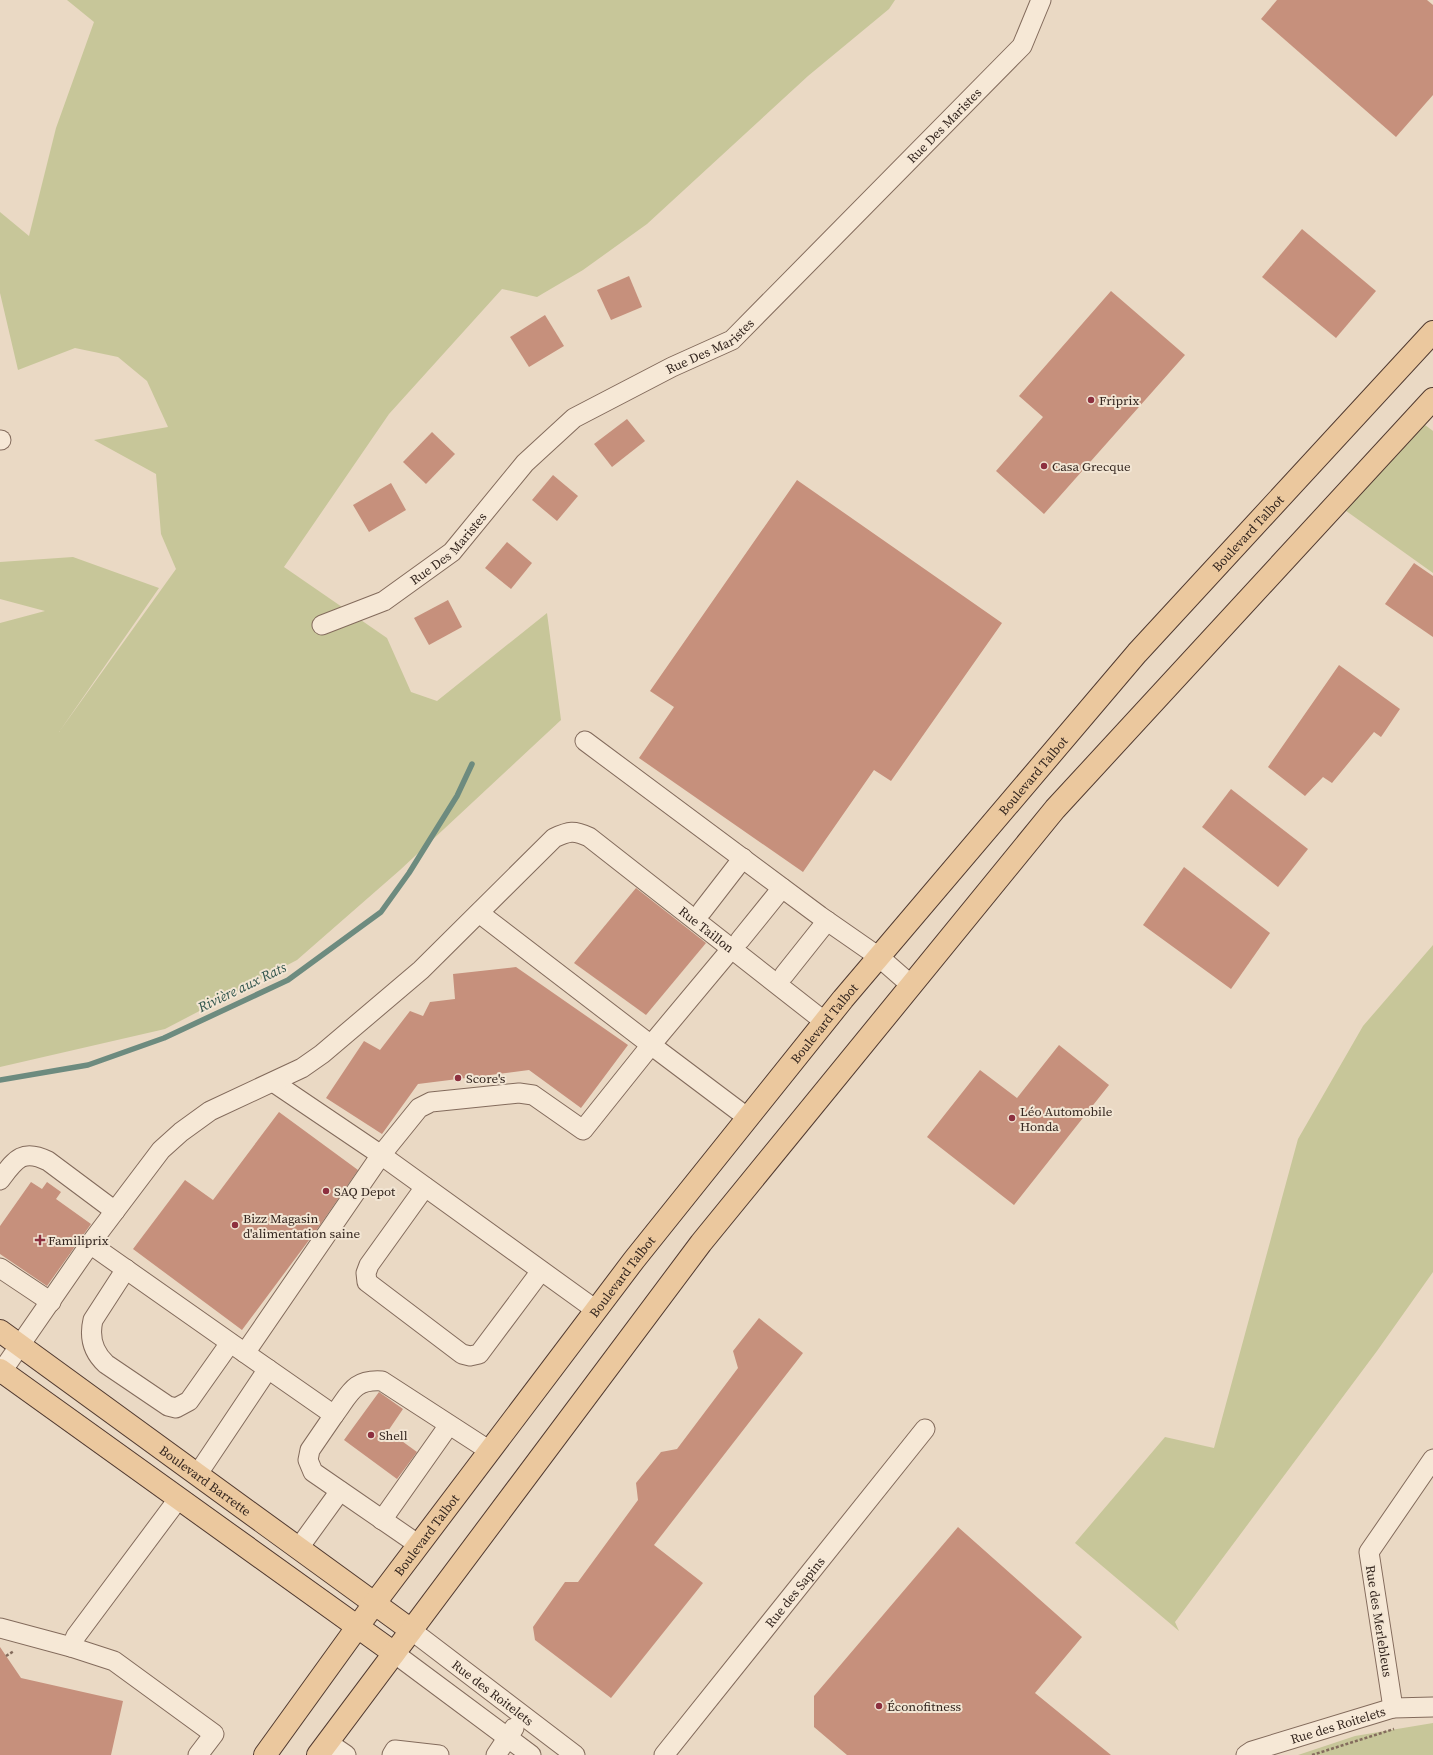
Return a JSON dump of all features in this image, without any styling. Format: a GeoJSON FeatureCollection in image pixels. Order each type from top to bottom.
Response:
{"type":"FeatureCollection","features":[{"type":"Feature","properties":{"kind":"main road","name":"Boulevard Talbot"},"geometry":{"type":"LineString","coordinates":[[265,1755],[374,1604],[634,1260],[825,1022],[1137,653],[1433,332]]}},
{"type":"Feature","properties":{"kind":"main road"},"geometry":{"type":"LineString","coordinates":[[323,1749],[701,1243],[1055,809],[1433,399]]}},
{"type":"Feature","properties":{"kind":"main road","name":"Boulevard Barrette"},"geometry":{"type":"LineString","coordinates":[[0,1331],[411,1630]]}},
{"type":"Feature","properties":{"kind":"main road"},"geometry":{"type":"LineString","coordinates":[[1,1372],[394,1653]]}},
{"type":"Feature","properties":{"kind":"street","name":"Rue Des Maristes"},"geometry":{"type":"LineString","coordinates":[[322,625],[384,601],[452,552],[525,463],[574,418],[672,367],[732,340],[1022,46],[1041,0]]}},
{"type":"Feature","properties":{"kind":"street"},"geometry":{"type":"LineString","coordinates":[[586,742],[782,888],[879,957],[911,985]]}},
{"type":"Feature","properties":{"kind":"street","name":"Rue Taillon"},"geometry":{"type":"LineString","coordinates":[[479,914],[554,838],[567,832],[579,832],[589,837],[736,944],[825,1022]]}},
{"type":"Feature","properties":{"kind":"street"},"geometry":{"type":"LineString","coordinates":[[702,911],[743,858]]}},
{"type":"Feature","properties":{"kind":"street"},"geometry":{"type":"LineString","coordinates":[[126,1269],[93,1320],[91,1328],[91,1341],[99,1357],[106,1364],[168,1406],[176,1408],[189,1401],[237,1348],[381,1155],[419,1108],[431,1102],[520,1093],[533,1095],[583,1130],[650,1045],[782,888]]}},
{"type":"Feature","properties":{"kind":"street"},"geometry":{"type":"LineString","coordinates":[[1,1372],[90,1244],[161,1150],[181,1132],[210,1111],[302,1068],[322,1054],[421,970],[479,914],[748,1118]]}},
{"type":"Feature","properties":{"kind":"street"},"geometry":{"type":"LineString","coordinates":[[784,975],[828,921]]}},
{"type":"Feature","properties":{"kind":"street"},"geometry":{"type":"LineString","coordinates":[[273,1082],[381,1155],[596,1310]]}},
{"type":"Feature","properties":{"kind":"street"},"geometry":{"type":"LineString","coordinates":[[0,1180],[14,1161],[19,1157],[41,1157],[115,1211]]}},
{"type":"Feature","properties":{"kind":"street"},"geometry":{"type":"LineString","coordinates":[[425,1187],[369,1265],[366,1273],[367,1282],[462,1354],[470,1356],[479,1354],[541,1271]]}},
{"type":"Feature","properties":{"kind":"street"},"geometry":{"type":"LineString","coordinates":[[90,1244],[334,1415]]}},
{"type":"Feature","properties":{"kind":"street"},"geometry":{"type":"LineString","coordinates":[[0,1268],[51,1302]]}},
{"type":"Feature","properties":{"kind":"street"},"geometry":{"type":"LineString","coordinates":[[197,1475],[268,1369]]}},
{"type":"Feature","properties":{"kind":"street"},"geometry":{"type":"LineString","coordinates":[[419,1545],[313,1472],[308,1460],[310,1450],[334,1415],[357,1385],[368,1380],[382,1381],[490,1451]]}},
{"type":"Feature","properties":{"kind":"street"},"geometry":{"type":"LineString","coordinates":[[382,1520],[449,1425]]}},
{"type":"Feature","properties":{"kind":"street","name":"Rue des Sapins"},"geometry":{"type":"LineString","coordinates":[[664,1755],[925,1429]]}},
{"type":"Feature","properties":{"kind":"street","name":"Rue des Merlebleus"},"geometry":{"type":"LineString","coordinates":[[1393,1708],[1369,1552],[1433,1459]]}},
{"type":"Feature","properties":{"kind":"street"},"geometry":{"type":"LineString","coordinates":[[298,1549],[340,1491]]}},
{"type":"Feature","properties":{"kind":"street"},"geometry":{"type":"LineString","coordinates":[[71,1647],[76,1636],[179,1498]]}},
{"type":"Feature","properties":{"kind":"street"},"geometry":{"type":"LineString","coordinates":[[0,1628],[71,1647],[114,1661],[214,1734],[198,1755]]}},
{"type":"Feature","properties":{"kind":"street","name":"Rue des Roitelets"},"geometry":{"type":"LineString","coordinates":[[411,1630],[575,1755]]}},
{"type":"Feature","properties":{"kind":"street","name":"Rue des Roitelets"},"geometry":{"type":"LineString","coordinates":[[394,1653],[531,1755]]}},
{"type":"Feature","properties":{"kind":"street","name":"Rue des Roitelets"},"geometry":{"type":"LineString","coordinates":[[1246,1755],[1252,1751],[1393,1708],[1433,1707]]}},
{"type":"Feature","properties":{"kind":"street"},"geometry":{"type":"LineString","coordinates":[[496,1755],[506,1737],[523,1715]]}},
{"type":"Feature","properties":{"kind":"street"},"geometry":{"type":"LineString","coordinates":[[323,1749],[346,1755]]}},
{"type":"Feature","properties":{"kind":"street"},"geometry":{"type":"LineString","coordinates":[[392,1755],[395,1750],[439,1755]]}},
{"type":"Feature","properties":{"kind":"path"},"geometry":{"type":"LineString","coordinates":[[1312,1755],[1398,1727]]}},
{"type":"Feature","properties":{"kind":"green space"},"geometry":{"type":"Polygon","coordinates":[[[67,0],[895,0],[889,9],[808,76],[647,224],[583,270],[537,297],[502,289],[389,414],[284,567],[387,638],[411,692],[437,701],[547,613],[561,720],[400,870],[297,960],[165,1029],[0,1067],[0,623],[45,611],[0,599],[0,562],[73,557],[159,588],[59,732],[176,569],[161,534],[156,474],[94,440],[168,427],[147,381],[118,357],[75,348],[18,370],[0,293],[0,212],[29,236],[56,128],[94,22],[67,0]]]}},
{"type":"Feature","properties":{"kind":"green space"},"geometry":{"type":"Polygon","coordinates":[[[1417,419],[1433,431],[1433,573],[1335,503],[1417,419]]]}},
{"type":"Feature","properties":{"kind":"green space"},"geometry":{"type":"Polygon","coordinates":[[[1433,945],[1433,1272],[1377,1351],[1175,1622],[1179,1631],[1075,1543],[1165,1437],[1214,1448],[1298,1139],[1363,1026],[1433,945]]]}},
{"type":"Feature","properties":{"kind":"green space"},"geometry":{"type":"Polygon","coordinates":[[[1433,1723],[1433,1755],[1298,1755],[1355,1736],[1433,1723]]]}},
{"type":"Feature","properties":{"kind":"building"},"geometry":{"type":"Polygon","coordinates":[[[1277,0],[1427,0],[1433,5],[1433,95],[1396,137],[1261,19],[1277,0]]]}},
{"type":"Feature","properties":{"kind":"building"},"geometry":{"type":"Polygon","coordinates":[[[1302,229],[1376,291],[1336,338],[1262,277],[1302,229]]]}},
{"type":"Feature","properties":{"kind":"building"},"geometry":{"type":"Polygon","coordinates":[[[629,276],[642,307],[611,320],[597,290],[629,276]]]}},
{"type":"Feature","properties":{"kind":"building"},"geometry":{"type":"Polygon","coordinates":[[[1111,291],[1185,355],[1044,514],[996,471],[1043,417],[1019,396],[1111,291]]]}},
{"type":"Feature","properties":{"kind":"building"},"geometry":{"type":"Polygon","coordinates":[[[545,315],[564,346],[529,367],[510,337],[545,315]]]}},
{"type":"Feature","properties":{"kind":"building"},"geometry":{"type":"Polygon","coordinates":[[[627,419],[645,441],[612,467],[594,444],[627,419]]]}},
{"type":"Feature","properties":{"kind":"building"},"geometry":{"type":"Polygon","coordinates":[[[432,432],[455,454],[426,484],[403,462],[432,432]]]}},
{"type":"Feature","properties":{"kind":"building"},"geometry":{"type":"Polygon","coordinates":[[[553,475],[578,496],[557,521],[532,500],[553,475]]]}},
{"type":"Feature","properties":{"kind":"building"},"geometry":{"type":"Polygon","coordinates":[[[797,480],[1002,623],[891,781],[874,770],[803,872],[639,758],[674,707],[650,691],[797,480]]]}},
{"type":"Feature","properties":{"kind":"building"},"geometry":{"type":"Polygon","coordinates":[[[391,483],[406,510],[369,532],[353,505],[391,483]]]}},
{"type":"Feature","properties":{"kind":"building"},"geometry":{"type":"Polygon","coordinates":[[[507,542],[532,563],[511,589],[485,568],[507,542]]]}},
{"type":"Feature","properties":{"kind":"building"},"geometry":{"type":"Polygon","coordinates":[[[1414,563],[1433,576],[1433,637],[1385,604],[1414,563]]]}},
{"type":"Feature","properties":{"kind":"building"},"geometry":{"type":"Polygon","coordinates":[[[448,600],[462,627],[429,645],[414,618],[448,600]]]}},
{"type":"Feature","properties":{"kind":"building"},"geometry":{"type":"Polygon","coordinates":[[[1339,665],[1400,709],[1381,737],[1374,732],[1332,783],[1323,777],[1305,796],[1268,767],[1339,665]]]}},
{"type":"Feature","properties":{"kind":"building"},"geometry":{"type":"Polygon","coordinates":[[[1231,789],[1308,849],[1278,887],[1202,827],[1231,789]]]}},
{"type":"Feature","properties":{"kind":"building"},"geometry":{"type":"Polygon","coordinates":[[[1184,867],[1270,933],[1231,989],[1143,925],[1184,867]]]}},
{"type":"Feature","properties":{"kind":"building"},"geometry":{"type":"Polygon","coordinates":[[[636,888],[706,943],[646,1015],[574,963],[636,888]]]}},
{"type":"Feature","properties":{"kind":"building"},"geometry":{"type":"Polygon","coordinates":[[[516,967],[628,1045],[581,1108],[529,1070],[418,1084],[382,1134],[326,1098],[364,1041],[380,1050],[410,1011],[423,1016],[430,1002],[455,999],[453,974],[516,967]]]}},
{"type":"Feature","properties":{"kind":"building","name":"Léo Automobile Honda"},"geometry":{"type":"Polygon","coordinates":[[[1059,1045],[1109,1085],[1014,1205],[927,1137],[980,1070],[1017,1098],[1059,1045]]]}},
{"type":"Feature","properties":{"kind":"building","name":"Bizz Magasin d'alimentation saine"},"geometry":{"type":"Polygon","coordinates":[[[279,1112],[358,1170],[318,1228],[242,1330],[133,1249],[185,1180],[213,1200],[279,1112]]]}},
{"type":"Feature","properties":{"kind":"building","name":"Familiprix"},"geometry":{"type":"Polygon","coordinates":[[[31,1182],[42,1189],[47,1182],[61,1192],[56,1199],[91,1224],[47,1286],[0,1254],[0,1226],[31,1182]]]}},
{"type":"Feature","properties":{"kind":"building"},"geometry":{"type":"Polygon","coordinates":[[[759,1318],[803,1353],[654,1545],[703,1583],[611,1698],[535,1640],[533,1627],[565,1582],[578,1582],[638,1500],[636,1483],[661,1452],[677,1449],[738,1368],[733,1351],[759,1318]]]}},
{"type":"Feature","properties":{"kind":"building","name":"Shell"},"geometry":{"type":"Polygon","coordinates":[[[379,1392],[403,1409],[388,1431],[417,1452],[397,1479],[344,1440],[379,1392]]]}},
{"type":"Feature","properties":{"kind":"building"},"geometry":{"type":"Polygon","coordinates":[[[958,1527],[1082,1637],[1035,1693],[1111,1755],[847,1755],[814,1727],[814,1696],[958,1527]]]}},
{"type":"Feature","properties":{"kind":"building"},"geometry":{"type":"Polygon","coordinates":[[[0,1647],[21,1678],[123,1701],[111,1755],[0,1755],[0,1647]]]}},
{"type":"Feature","properties":{"kind":"waterway","name":"Rivière aux Rats"},"geometry":{"type":"LineString","coordinates":[[0,1080],[88,1065],[164,1038],[288,980],[381,912],[409,873],[457,796],[472,764]]}},
{"type":"Feature","properties":{"kind":"place","name":"Friprix"},"geometry":{"type":"Point","coordinates":[1091,400]}},
{"type":"Feature","properties":{"kind":"place","name":"Casa Grecque"},"geometry":{"type":"Point","coordinates":[1044,466]}},
{"type":"Feature","properties":{"kind":"place","name":"Score's"},"geometry":{"type":"Point","coordinates":[458,1078]}},
{"type":"Feature","properties":{"kind":"place","name":"Léo Automobile Honda"},"geometry":{"type":"Point","coordinates":[1012,1118]}},
{"type":"Feature","properties":{"kind":"place","name":"SAQ Depot"},"geometry":{"type":"Point","coordinates":[326,1191]}},
{"type":"Feature","properties":{"kind":"place","name":"Bizz Magasin d'alimentation saine"},"geometry":{"type":"Point","coordinates":[235,1225]}},
{"type":"Feature","properties":{"kind":"place","name":"Familiprix"},"geometry":{"type":"Point","coordinates":[40,1240]}},
{"type":"Feature","properties":{"kind":"place","name":"Shell"},"geometry":{"type":"Point","coordinates":[371,1435]}},
{"type":"Feature","properties":{"kind":"place","name":"Éconofitness"},"geometry":{"type":"Point","coordinates":[879,1706]}}]}
